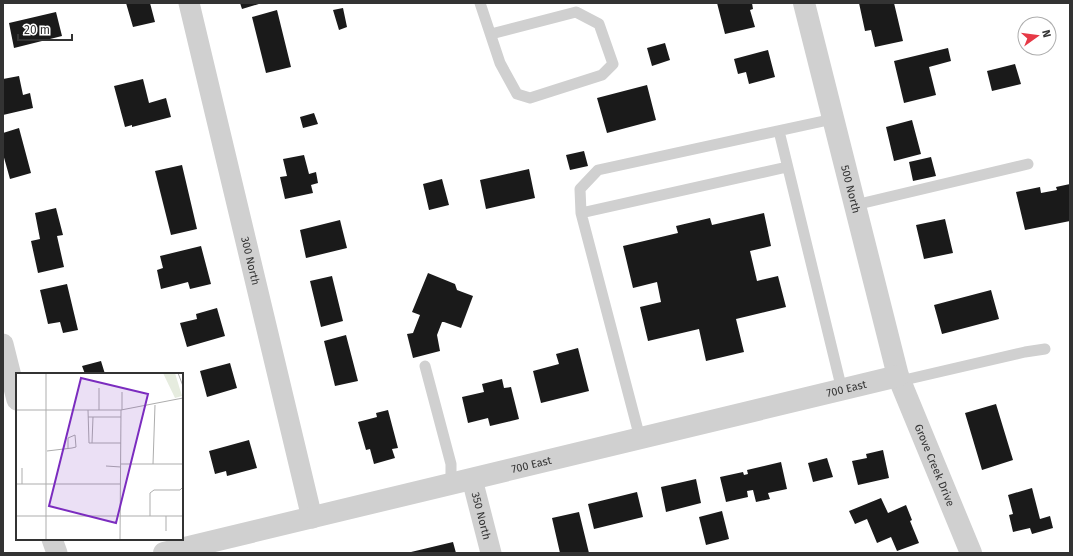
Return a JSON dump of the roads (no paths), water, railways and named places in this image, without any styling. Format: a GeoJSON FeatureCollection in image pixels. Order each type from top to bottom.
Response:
{"type":"FeatureCollection","features":[{"type":"Feature","properties":{"kind":"street","name":"300 North"},"geometry":{"type":"LineString","coordinates":[[189,3],[312,518]]}},
{"type":"Feature","properties":{"kind":"street","name":"500 North"},"geometry":{"type":"LineString","coordinates":[[804,3],[899,378]]}},
{"type":"Feature","properties":{"kind":"street"},"geometry":{"type":"LineString","coordinates":[[3,344],[16,396]]}},
{"type":"Feature","properties":{"kind":"street","name":"700 East"},"geometry":{"type":"LineString","coordinates":[[164,553],[640,438],[899,378]]}},
{"type":"Feature","properties":{"kind":"street","name":"Grove Creek Drive"},"geometry":{"type":"LineString","coordinates":[[899,378],[971,553]]}},
{"type":"Feature","properties":{"kind":"street","name":"350 North"},"geometry":{"type":"LineString","coordinates":[[472,479],[491,553]]}},
{"type":"Feature","properties":{"kind":"street"},"geometry":{"type":"LineString","coordinates":[[52,540],[57,553]]}},
{"type":"Feature","properties":{"kind":"lane"},"geometry":{"type":"LineString","coordinates":[[480,3],[500,63],[517,94],[530,98],[602,75],[614,64],[599,24],[576,12],[491,34]]}},
{"type":"Feature","properties":{"kind":"lane"},"geometry":{"type":"LineString","coordinates":[[640,438],[581,213],[580,189],[598,170],[833,119]]}},
{"type":"Feature","properties":{"kind":"lane"},"geometry":{"type":"LineString","coordinates":[[779,131],[842,390]]}},
{"type":"Feature","properties":{"kind":"lane"},"geometry":{"type":"LineString","coordinates":[[855,205],[1028,164]]}},
{"type":"Feature","properties":{"kind":"lane"},"geometry":{"type":"LineString","coordinates":[[581,213],[787,167]]}},
{"type":"Feature","properties":{"kind":"lane"},"geometry":{"type":"LineString","coordinates":[[899,378],[1045,349]]}},
{"type":"Feature","properties":{"kind":"lane"},"geometry":{"type":"LineString","coordinates":[[425,366],[451,464],[451,484]]}}]}
